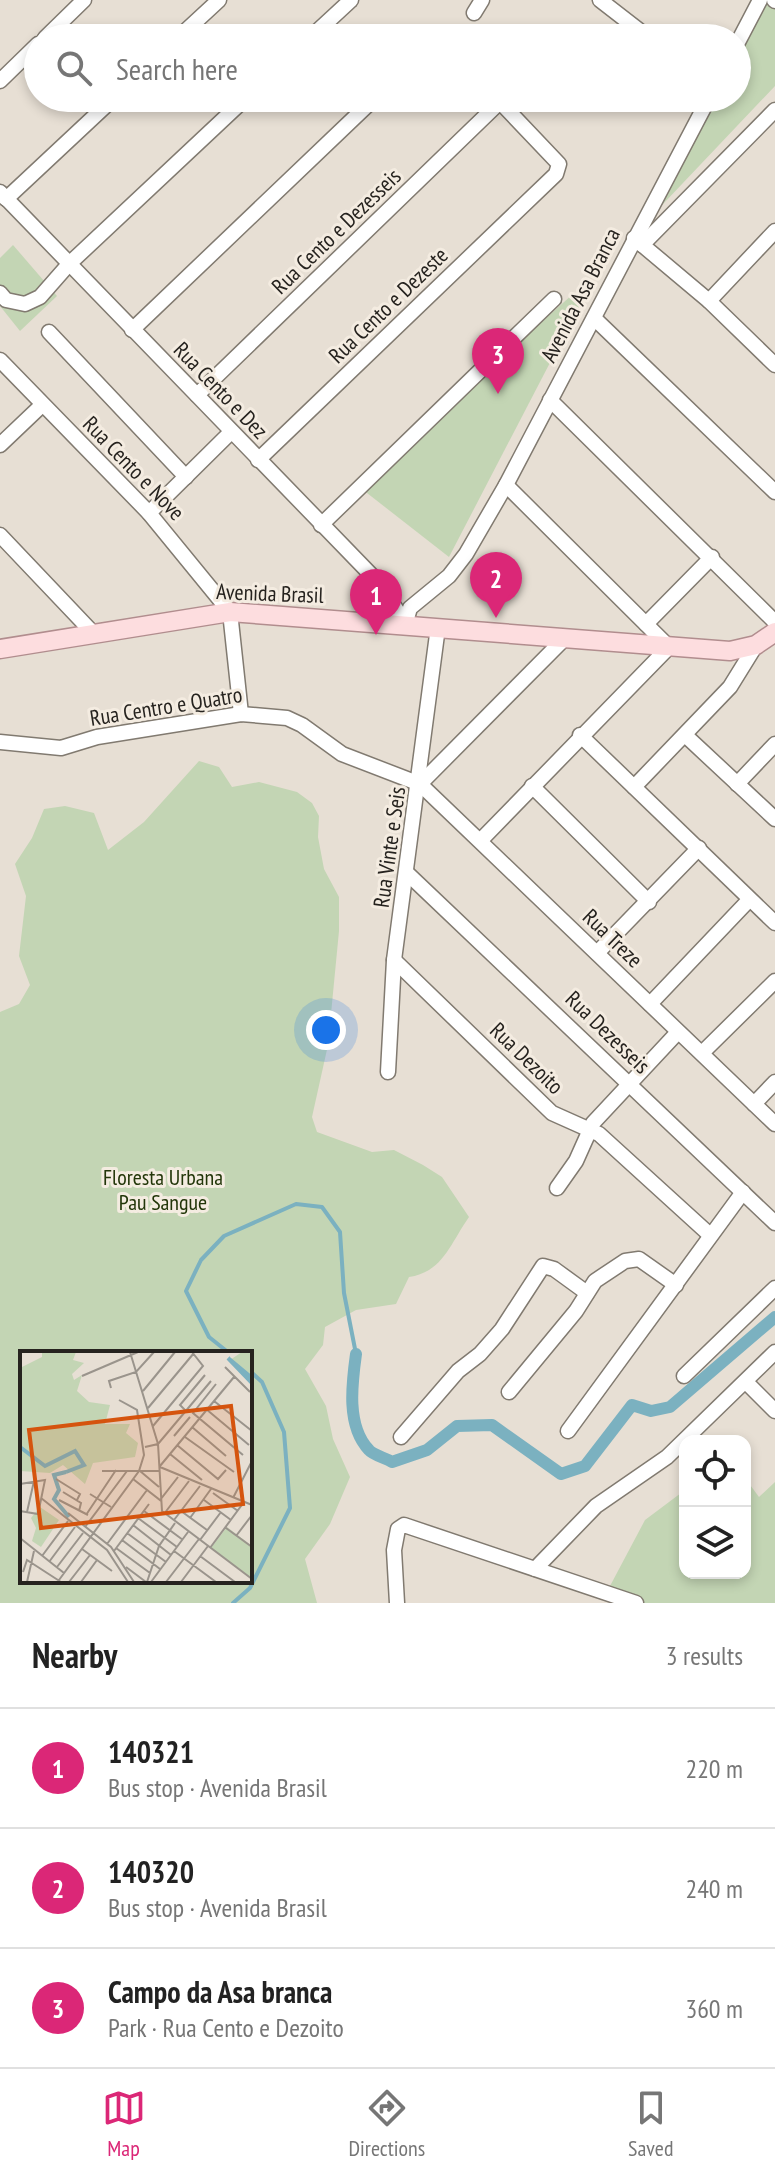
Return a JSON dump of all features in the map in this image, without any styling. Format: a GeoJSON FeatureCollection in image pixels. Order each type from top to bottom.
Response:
{"type":"FeatureCollection","features":[{"type":"Feature","properties":{"kind":"main road","name":"Avenida Brasil"},"geometry":{"type":"LineString","coordinates":[[0,649],[230,612],[730,651],[756,645],[775,632]]}},
{"type":"Feature","properties":{"kind":"street"},"geometry":{"type":"LineString","coordinates":[[59,24],[84,0]]}},
{"type":"Feature","properties":{"kind":"street"},"geometry":{"type":"LineString","coordinates":[[193,24],[219,0]]}},
{"type":"Feature","properties":{"kind":"street"},"geometry":{"type":"LineString","coordinates":[[325,24],[351,0]]}},
{"type":"Feature","properties":{"kind":"street"},"geometry":{"type":"LineString","coordinates":[[600,0],[631,24]]}},
{"type":"Feature","properties":{"kind":"street"},"geometry":{"type":"LineString","coordinates":[[747,24],[760,0]]}},
{"type":"Feature","properties":{"kind":"street"},"geometry":{"type":"LineString","coordinates":[[0,81],[24,58]]}},
{"type":"Feature","properties":{"kind":"street"},"geometry":{"type":"LineString","coordinates":[[775,110],[638,242],[709,301],[775,363]]}},
{"type":"Feature","properties":{"kind":"street"},"geometry":{"type":"LineString","coordinates":[[3,195],[98,112]]}},
{"type":"Feature","properties":{"kind":"street"},"geometry":{"type":"LineString","coordinates":[[0,293],[6,300],[25,304],[40,297],[69,264],[231,112]]}},
{"type":"Feature","properties":{"kind":"street"},"geometry":{"type":"LineString","coordinates":[[132,330],[360,112]]}},
{"type":"Feature","properties":{"kind":"street","name":"Rua Cento e Dezesseis"},"geometry":{"type":"LineString","coordinates":[[197,395],[491,112]]}},
{"type":"Feature","properties":{"kind":"street","name":"Rua Cento e Dezeste"},"geometry":{"type":"LineString","coordinates":[[258,460],[556,174],[559,164],[514,112]]}},
{"type":"Feature","properties":{"kind":"street","name":"Avenida Asa Branca"},"geometry":{"type":"LineString","coordinates":[[402,625],[410,608],[449,576],[466,554],[638,242],[702,112]]}},
{"type":"Feature","properties":{"kind":"street","name":"Rua Cento e Dez"},"geometry":{"type":"LineString","coordinates":[[3,195],[392,597],[402,625]]}},
{"type":"Feature","properties":{"kind":"street"},"geometry":{"type":"LineString","coordinates":[[709,301],[775,231]]}},
{"type":"Feature","properties":{"kind":"street"},"geometry":{"type":"LineString","coordinates":[[321,525],[554,299]]}},
{"type":"Feature","properties":{"kind":"street"},"geometry":{"type":"LineString","coordinates":[[594,318],[775,492]]}},
{"type":"Feature","properties":{"kind":"street"},"geometry":{"type":"LineString","coordinates":[[49,332],[186,477]]}},
{"type":"Feature","properties":{"kind":"street","name":"Rua Cento e Nove"},"geometry":{"type":"LineString","coordinates":[[0,360],[149,513],[230,612]]}},
{"type":"Feature","properties":{"kind":"street"},"geometry":{"type":"LineString","coordinates":[[550,400],[775,622]]}},
{"type":"Feature","properties":{"kind":"street"},"geometry":{"type":"LineString","coordinates":[[0,445],[42,405]]}},
{"type":"Feature","properties":{"kind":"street"},"geometry":{"type":"LineString","coordinates":[[149,513],[231,432]]}},
{"type":"Feature","properties":{"kind":"street"},"geometry":{"type":"LineString","coordinates":[[481,840],[669,647],[506,485]]}},
{"type":"Feature","properties":{"kind":"street"},"geometry":{"type":"LineString","coordinates":[[0,535],[94,634]]}},
{"type":"Feature","properties":{"kind":"street"},"geometry":{"type":"LineString","coordinates":[[646,624],[712,557]]}},
{"type":"Feature","properties":{"kind":"street"},"geometry":{"type":"LineString","coordinates":[[230,612],[241,714]]}},
{"type":"Feature","properties":{"kind":"street","name":"Rua Vinte e Seis"},"geometry":{"type":"LineString","coordinates":[[388,1072],[394,960],[420,784],[438,627]]}},
{"type":"Feature","properties":{"kind":"street"},"geometry":{"type":"LineString","coordinates":[[420,784],[565,638]]}},
{"type":"Feature","properties":{"kind":"street"},"geometry":{"type":"LineString","coordinates":[[634,787],[744,670],[756,645]]}},
{"type":"Feature","properties":{"kind":"street","name":"Rua Centro e Quatro"},"geometry":{"type":"LineString","coordinates":[[0,742],[61,748],[97,737],[241,714],[287,718],[342,754],[420,784]]}},
{"type":"Feature","properties":{"kind":"street"},"geometry":{"type":"LineString","coordinates":[[580,735],[775,923]]}},
{"type":"Feature","properties":{"kind":"street"},"geometry":{"type":"LineString","coordinates":[[685,735],[775,819]]}},
{"type":"Feature","properties":{"kind":"street"},"geometry":{"type":"LineString","coordinates":[[737,784],[775,744]]}},
{"type":"Feature","properties":{"kind":"street","name":"Rua Treze"},"geometry":{"type":"LineString","coordinates":[[420,784],[775,1124]]}},
{"type":"Feature","properties":{"kind":"street"},"geometry":{"type":"LineString","coordinates":[[532,786],[649,902]]}},
{"type":"Feature","properties":{"kind":"street"},"geometry":{"type":"LineString","coordinates":[[597,953],[699,848]]}},
{"type":"Feature","properties":{"kind":"street","name":"Rua Dezesseis"},"geometry":{"type":"LineString","coordinates":[[408,874],[775,1223]]}},
{"type":"Feature","properties":{"kind":"street"},"geometry":{"type":"LineString","coordinates":[[650,1004],[749,900]]}},
{"type":"Feature","properties":{"kind":"street","name":"Rua Dezoito"},"geometry":{"type":"LineString","coordinates":[[394,960],[552,1113],[590,1129],[710,1235]]}},
{"type":"Feature","properties":{"kind":"street"},"geometry":{"type":"LineString","coordinates":[[702,1053],[775,981]]}},
{"type":"Feature","properties":{"kind":"street"},"geometry":{"type":"LineString","coordinates":[[557,1188],[576,1161],[590,1129],[678,1032]]}},
{"type":"Feature","properties":{"kind":"street"},"geometry":{"type":"LineString","coordinates":[[754,1104],[775,1082]]}},
{"type":"Feature","properties":{"kind":"street"},"geometry":{"type":"LineString","coordinates":[[568,1431],[743,1192]]}},
{"type":"Feature","properties":{"kind":"street"},"geometry":{"type":"LineString","coordinates":[[509,1392],[595,1281],[634,1259],[646,1263],[676,1285]]}},
{"type":"Feature","properties":{"kind":"street"},"geometry":{"type":"LineString","coordinates":[[401,1437],[458,1371],[495,1337],[543,1266],[554,1269],[587,1293]]}},
{"type":"Feature","properties":{"kind":"street"},"geometry":{"type":"LineString","coordinates":[[684,1376],[775,1288]]}},
{"type":"Feature","properties":{"kind":"street"},"geometry":{"type":"LineString","coordinates":[[535,1569],[596,1506],[667,1457],[775,1352]]}},
{"type":"Feature","properties":{"kind":"street"},"geometry":{"type":"LineString","coordinates":[[746,1382],[775,1411]]}},
{"type":"Feature","properties":{"kind":"street"},"geometry":{"type":"LineString","coordinates":[[397,1603],[397,1535],[401,1526],[409,1525],[636,1603]]}},
{"type":"Feature","properties":{"kind":"green space"},"geometry":{"type":"Polygon","coordinates":[[[765,0],[775,9],[775,86],[751,111],[751,24],[765,0]]]}},
{"type":"Feature","properties":{"kind":"green space"},"geometry":{"type":"Polygon","coordinates":[[[702,112],[750,112],[646,222],[702,112]]]}},
{"type":"Feature","properties":{"kind":"green space"},"geometry":{"type":"Polygon","coordinates":[[[13,245],[57,296],[20,331],[0,306],[0,258],[13,245]]]}},
{"type":"Feature","properties":{"kind":"green space"},"geometry":{"type":"Polygon","coordinates":[[[573,294],[581,303],[449,557],[358,486],[573,294]]]}},
{"type":"Feature","properties":{"kind":"green space","name":"Floresta Urbana Pau Sangue"},"geometry":{"type":"Polygon","coordinates":[[[199,761],[219,767],[232,787],[259,782],[297,792],[312,803],[319,816],[318,837],[324,869],[339,897],[339,931],[328,1045],[312,1117],[317,1132],[372,1152],[394,1150],[423,1165],[442,1177],[469,1217],[438,1263],[421,1274],[409,1277],[396,1304],[356,1310],[325,1327],[323,1345],[305,1369],[326,1406],[333,1439],[350,1477],[330,1524],[305,1559],[317,1603],[0,1603],[0,1012],[19,1004],[30,985],[19,956],[26,896],[15,864],[32,838],[44,809],[65,806],[94,813],[108,850],[144,822],[199,761]]]}},
{"type":"Feature","properties":{"kind":"green space"},"geometry":{"type":"Polygon","coordinates":[[[775,1482],[775,1603],[640,1603],[610,1586],[645,1520],[679,1494],[679,1579],[751,1579],[751,1486],[759,1497],[775,1482]]]}},
{"type":"Feature","properties":{"kind":"waterway"},"geometry":{"type":"LineString","coordinates":[[226,1351],[209,1337],[186,1291],[201,1260],[224,1236],[296,1204],[322,1207],[340,1232],[344,1293],[356,1354]]}},
{"type":"Feature","properties":{"kind":"waterway"},"geometry":{"type":"LineString","coordinates":[[356,1354],[352,1391],[354,1417],[362,1440],[373,1453],[392,1462],[427,1450],[457,1426],[492,1425],[561,1474],[585,1466],[632,1405],[651,1411],[670,1407],[775,1317]]}},
{"type":"Feature","properties":{"kind":"waterway"},"geometry":{"type":"LineString","coordinates":[[233,1603],[250,1588],[290,1508],[284,1432],[262,1382],[252,1373]]}},
{"type":"Feature","properties":{"kind":"place","name":"Campo da Asa branca"},"geometry":{"type":"Point","coordinates":[498,394]}},
{"type":"Feature","properties":{"kind":"place","name":"140320"},"geometry":{"type":"Point","coordinates":[496,618]}},
{"type":"Feature","properties":{"kind":"place","name":"140321"},"geometry":{"type":"Point","coordinates":[376,635]}}]}
